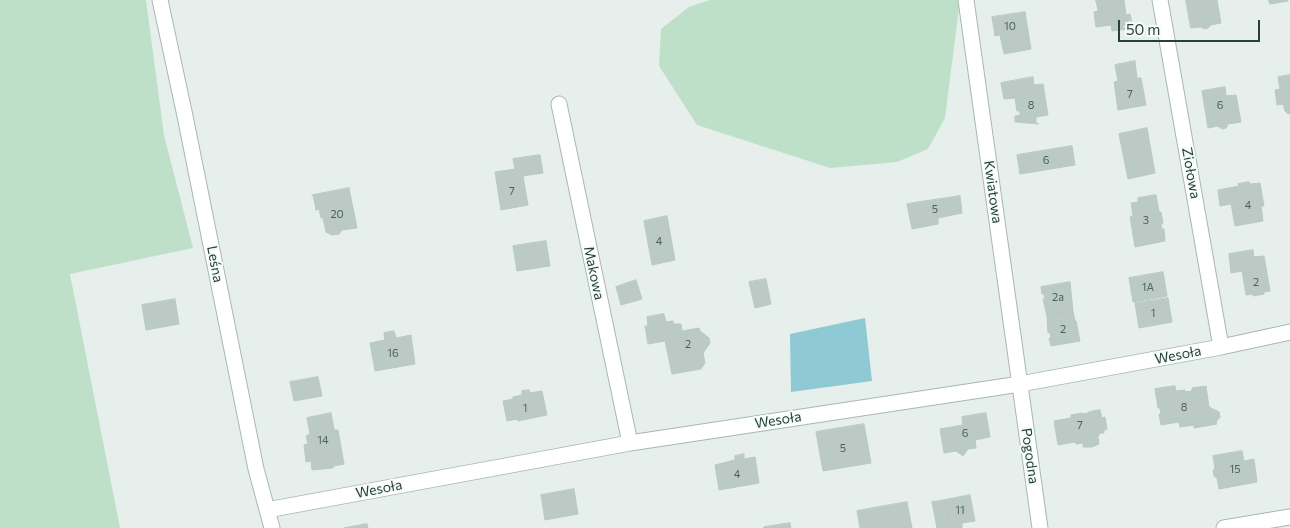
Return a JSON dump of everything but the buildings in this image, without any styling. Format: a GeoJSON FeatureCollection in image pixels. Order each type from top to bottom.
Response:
{"type":"FeatureCollection","features":[{"type":"Feature","properties":{"kind":"street","name":"Leśna"},"geometry":{"type":"LineString","coordinates":[[160,0],[256,469],[272,528]]}},
{"type":"Feature","properties":{"kind":"street","name":"Kwiatowa"},"geometry":{"type":"LineString","coordinates":[[966,0],[1020,384]]}},
{"type":"Feature","properties":{"kind":"street","name":"Ziołowa"},"geometry":{"type":"LineString","coordinates":[[1160,0],[1221,347]]}},
{"type":"Feature","properties":{"kind":"street","name":"Makowa"},"geometry":{"type":"LineString","coordinates":[[559,104],[630,443]]}},
{"type":"Feature","properties":{"kind":"street","name":"Wesoła"},"geometry":{"type":"LineString","coordinates":[[267,510],[630,443],[1020,384],[1221,347],[1290,332]]}},
{"type":"Feature","properties":{"kind":"street","name":"Pogodna"},"geometry":{"type":"LineString","coordinates":[[1020,384],[1040,528]]}},
{"type":"Feature","properties":{"kind":"street"},"geometry":{"type":"LineString","coordinates":[[1224,528],[1290,516]]}},
{"type":"Feature","properties":{"kind":"green space"},"geometry":{"type":"Polygon","coordinates":[[[0,0],[146,0],[164,135],[193,248],[70,274],[120,528],[0,528],[0,0]]]}},
{"type":"Feature","properties":{"kind":"green space"},"geometry":{"type":"Polygon","coordinates":[[[710,0],[960,0],[945,118],[928,149],[897,162],[830,168],[697,125],[659,66],[661,29],[689,7],[710,0]]]}},
{"type":"Feature","properties":{"kind":"water"},"geometry":{"type":"Polygon","coordinates":[[[865,318],[872,381],[791,392],[790,334],[865,318]]]}}]}
